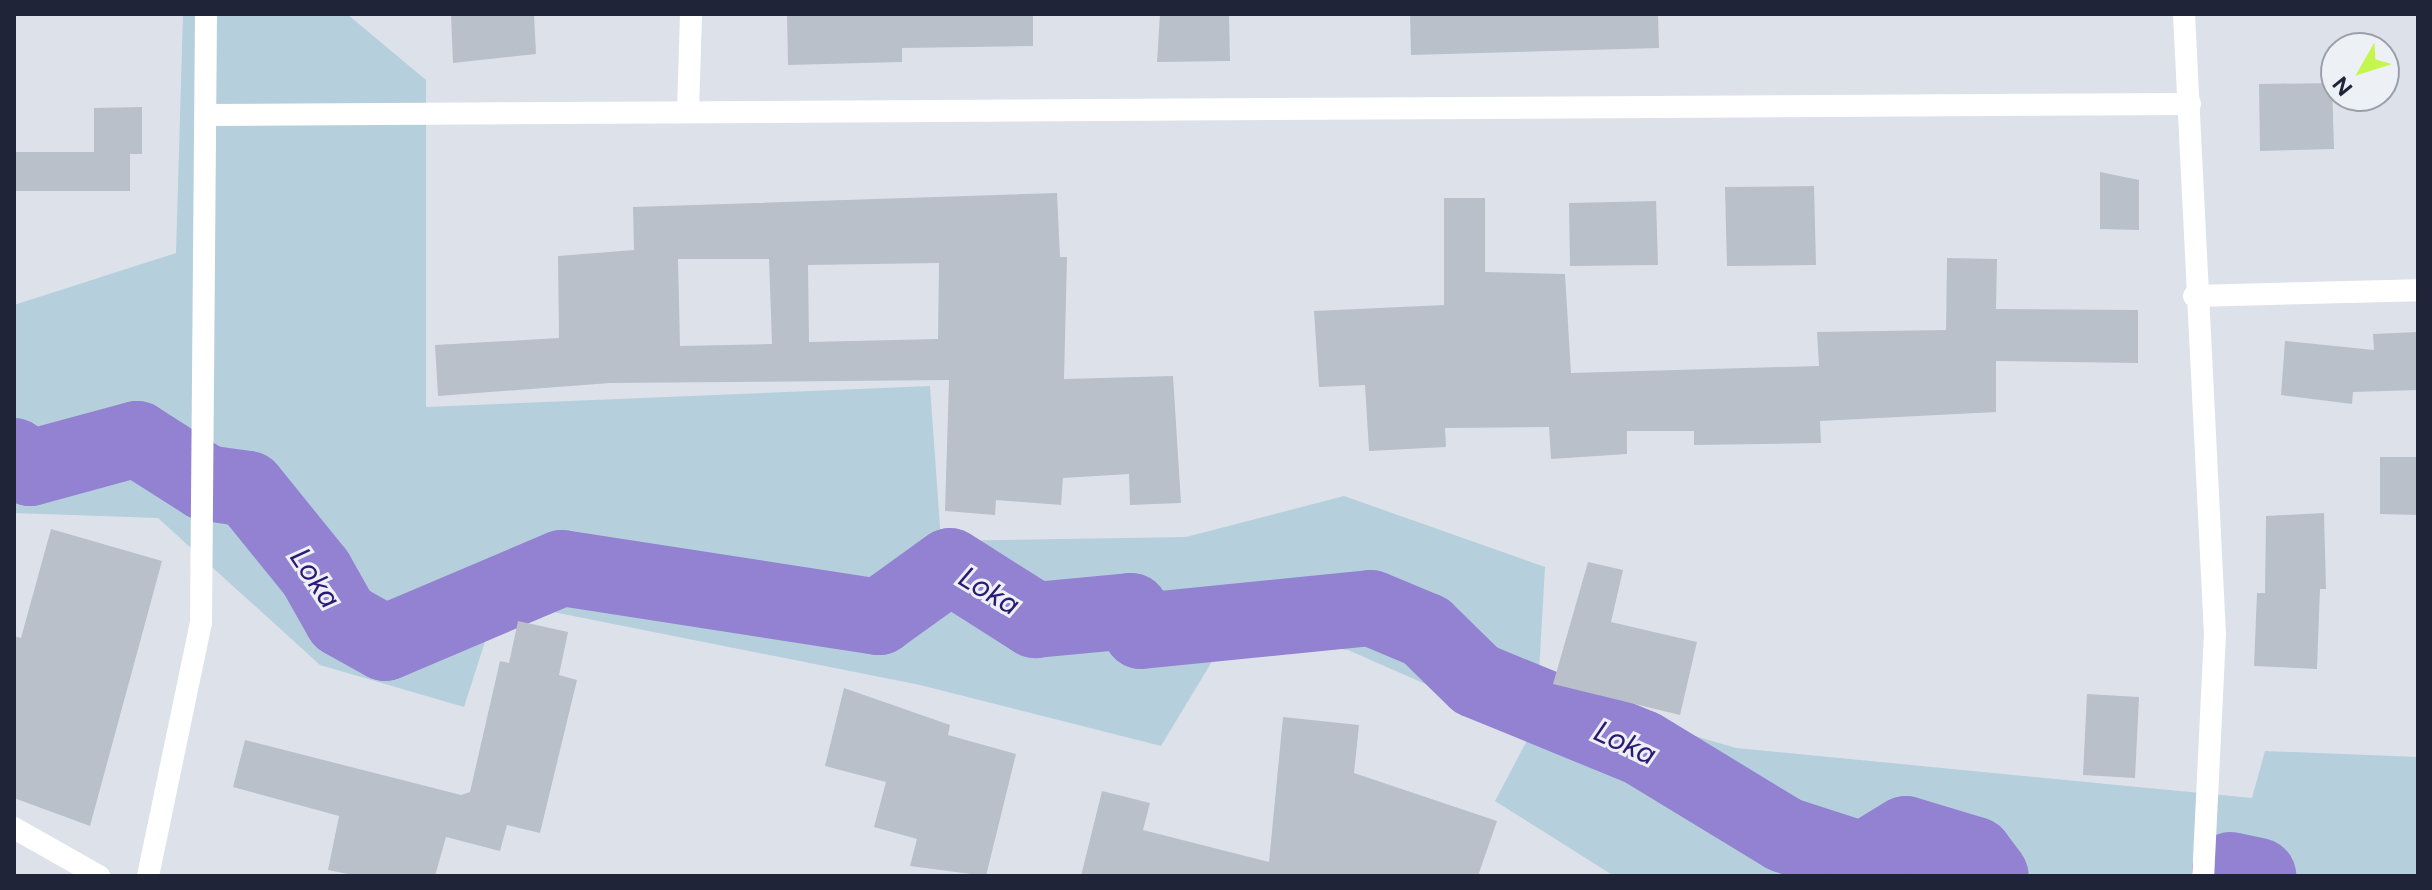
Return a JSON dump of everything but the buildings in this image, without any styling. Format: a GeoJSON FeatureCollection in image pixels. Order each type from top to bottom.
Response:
{"type":"FeatureCollection","features":[{"type":"Feature","properties":{"kind":"street"},"geometry":{"type":"LineString","coordinates":[[148,876],[201,623],[206,14]]}},
{"type":"Feature","properties":{"kind":"street"},"geometry":{"type":"LineString","coordinates":[[688,111],[691,14]]}},
{"type":"Feature","properties":{"kind":"street"},"geometry":{"type":"LineString","coordinates":[[2184,14],[2190,104],[2194,296],[2215,634],[2203,876]]}},
{"type":"Feature","properties":{"kind":"street"},"geometry":{"type":"LineString","coordinates":[[207,115],[2190,104]]}},
{"type":"Feature","properties":{"kind":"street"},"geometry":{"type":"LineString","coordinates":[[2194,296],[2418,290]]}},
{"type":"Feature","properties":{"kind":"street"},"geometry":{"type":"LineString","coordinates":[[14,828],[99,876]]}},
{"type":"Feature","properties":{"kind":"shaded area"},"geometry":{"type":"Polygon","coordinates":[[[183,14],[347,14],[426,80],[426,407],[930,386],[941,541],[1186,537],[1344,496],[1545,567],[1538,690],[1736,748],[2252,798],[2265,751],[2418,757],[2418,876],[1614,876],[1495,801],[1532,731],[1348,650],[1228,635],[1161,746],[920,685],[498,601],[464,707],[320,665],[158,518],[14,513],[14,305],[176,253],[183,14]]]}},
{"type":"Feature","properties":{"kind":"waterway","name":"Loka"},"geometry":{"type":"LineString","coordinates":[[14,456],[30,468],[137,439],[206,483],[248,489],[316,573],[342,619],[385,643],[562,568],[879,617],[950,566],[1035,620],[1131,611],[1141,631],[1371,608],[1426,631],[1476,680],[1642,748],[1785,835],[1863,860],[1906,834],[1975,855],[1991,876]]}},
{"type":"Feature","properties":{"kind":"waterway","name":"Loka"},"geometry":{"type":"LineString","coordinates":[[2230,870],[2258,876]]}}]}
